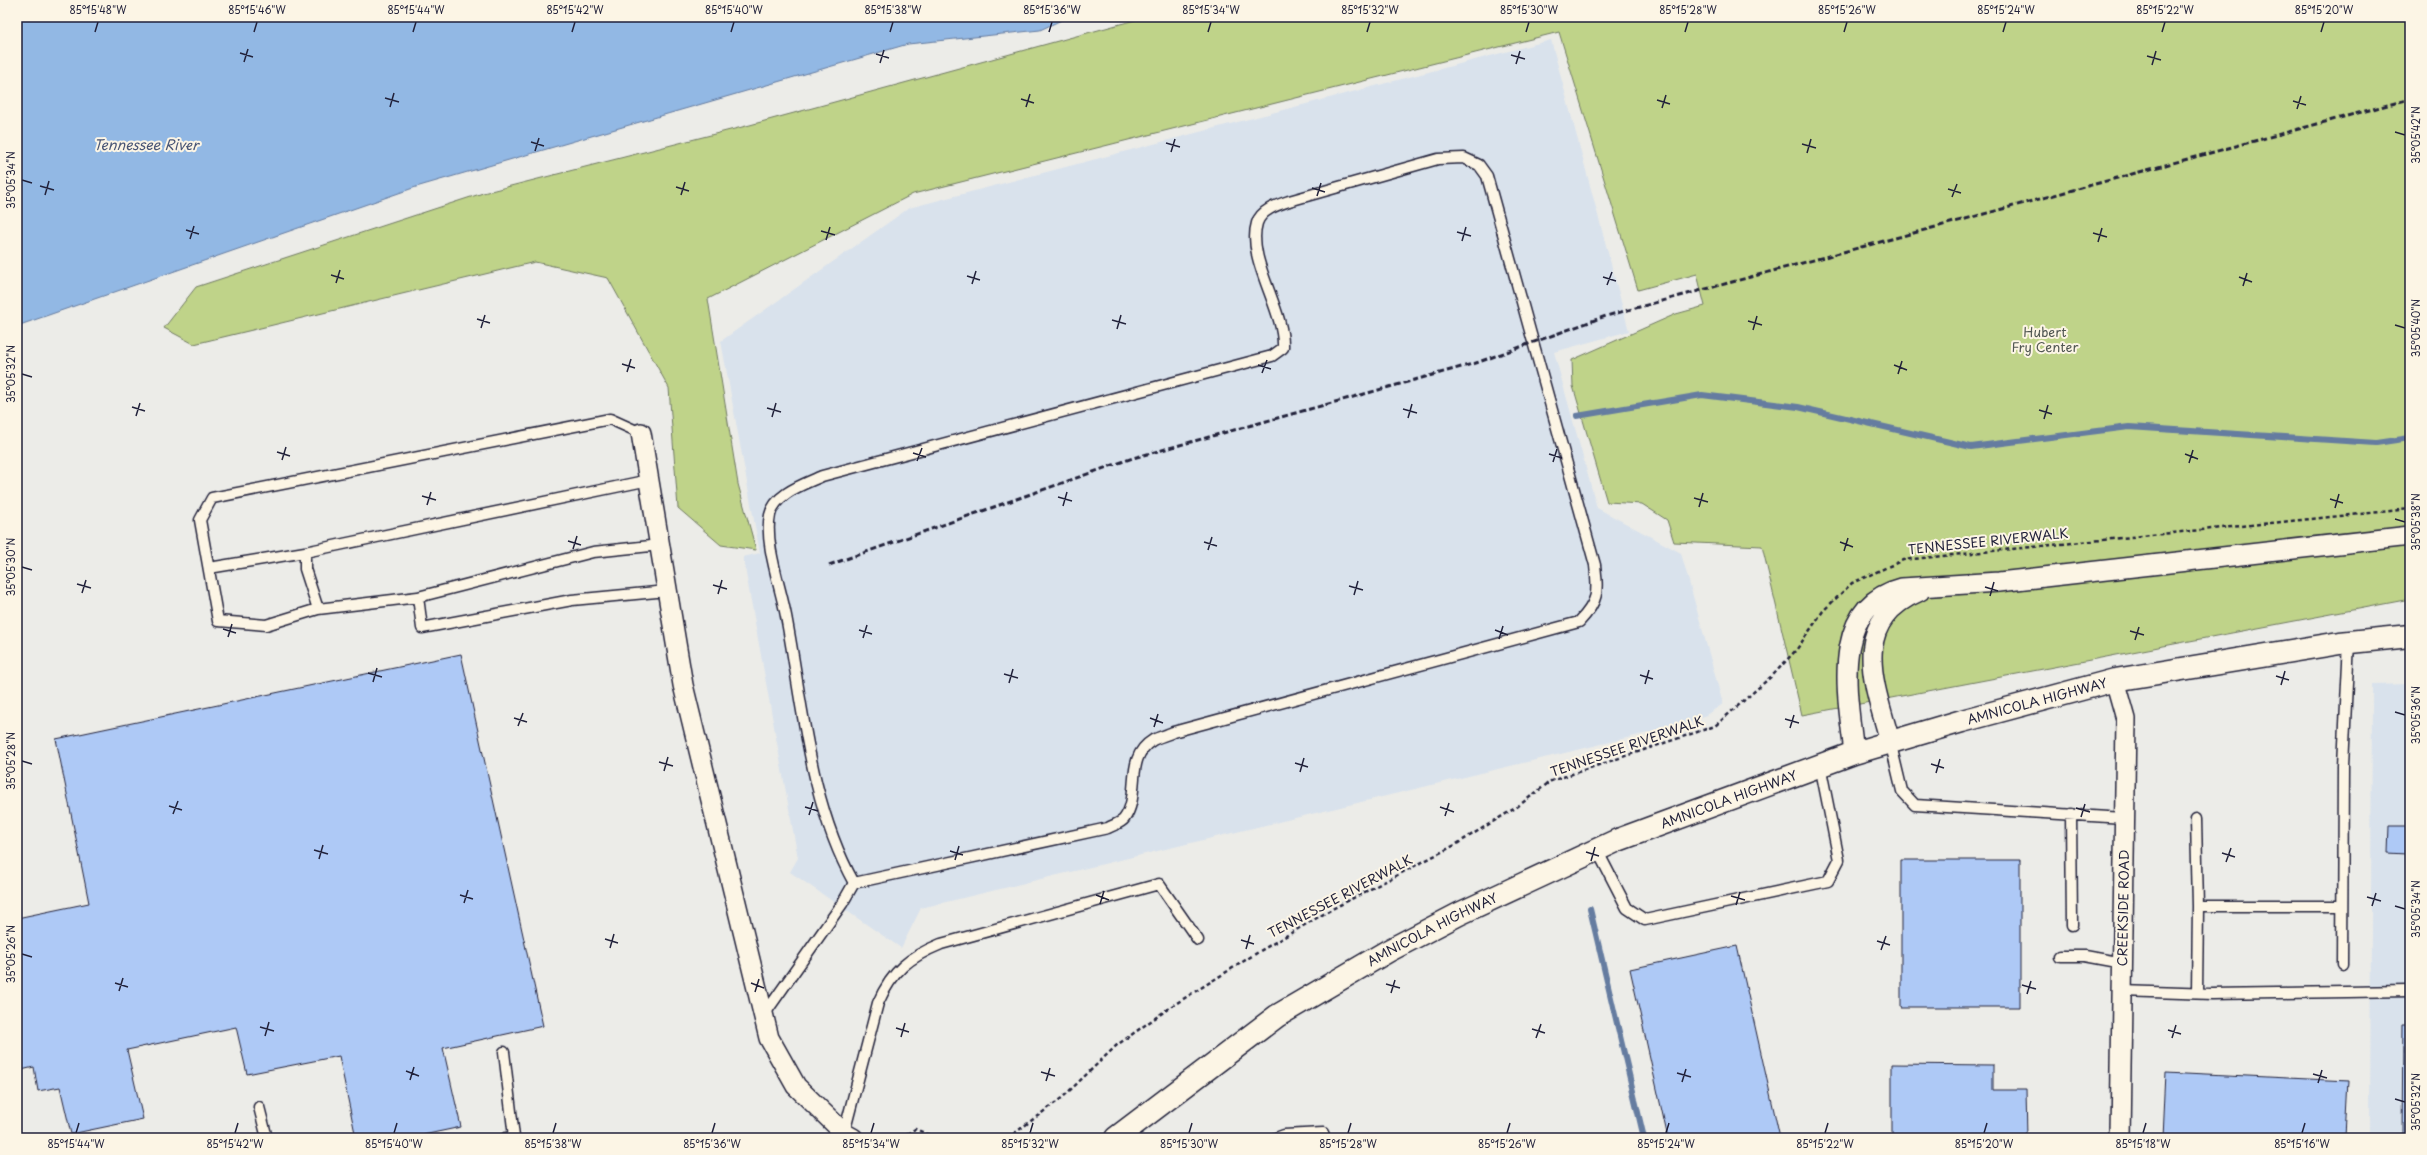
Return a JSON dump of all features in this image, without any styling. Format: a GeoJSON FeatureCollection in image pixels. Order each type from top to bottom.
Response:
{"type":"FeatureCollection","features":[{"type":"Feature","properties":{"kind":"main road","name":"AMNICOLA HIGHWAY"},"geometry":{"type":"LineString","coordinates":[[1116,1138],[1278,1016],[1388,951],[1459,914],[1597,850],[1820,765],[1890,741],[2115,680],[2223,661],[2349,642],[2410,636]]}},
{"type":"Feature","properties":{"kind":"street"},"geometry":{"type":"LineString","coordinates":[[641,433],[683,685],[769,1038],[796,1086],[846,1136]]}},
{"type":"Feature","properties":{"kind":"street"},"geometry":{"type":"LineString","coordinates":[[1854,753],[1846,664],[1854,630],[1870,604],[1887,592],[1902,588],[1927,588],[2007,581],[2410,536]]}},
{"type":"Feature","properties":{"kind":"street"},"geometry":{"type":"LineString","coordinates":[[1890,741],[1872,677],[1870,659],[1878,630],[1886,614],[1905,597],[1927,588]]}},
{"type":"Feature","properties":{"kind":"street","name":"CREEKSIDE ROAD"},"geometry":{"type":"LineString","coordinates":[[2115,680],[2126,719],[2120,1138]]}},
{"type":"Feature","properties":{"kind":"lane"},"geometry":{"type":"LineString","coordinates":[[764,1015],[842,904],[854,882],[1108,828],[1124,819],[1132,799],[1133,773],[1138,756],[1152,741],[1173,732],[1580,622],[1591,609],[1598,592],[1595,565],[1487,176],[1479,165],[1464,158],[1438,159],[1289,201],[1275,206],[1265,212],[1257,222],[1255,238],[1258,257],[1283,335],[1283,348],[1272,356],[822,476],[796,488],[777,501],[770,514],[772,551],[786,615],[809,745],[825,818],[839,855],[854,882]]}},
{"type":"Feature","properties":{"kind":"lane"},"geometry":{"type":"LineString","coordinates":[[641,433],[610,419],[212,498],[200,520],[218,621],[266,625],[318,609],[418,597],[593,552],[660,545]]}},
{"type":"Feature","properties":{"kind":"lane"},"geometry":{"type":"LineString","coordinates":[[209,568],[305,552],[649,480]]}},
{"type":"Feature","properties":{"kind":"lane"},"geometry":{"type":"LineString","coordinates":[[305,552],[305,569],[318,609]]}},
{"type":"Feature","properties":{"kind":"lane"},"geometry":{"type":"LineString","coordinates":[[418,597],[422,628],[572,600],[667,591]]}},
{"type":"Feature","properties":{"kind":"lane"},"geometry":{"type":"LineString","coordinates":[[2342,965],[2341,906],[2343,764],[2349,642]]}},
{"type":"Feature","properties":{"kind":"lane"},"geometry":{"type":"LineString","coordinates":[[1890,741],[1902,791],[1915,805],[2124,818]]}},
{"type":"Feature","properties":{"kind":"lane"},"geometry":{"type":"LineString","coordinates":[[1597,850],[1627,908],[1645,920],[1828,881],[1839,860],[1820,765]]}},
{"type":"Feature","properties":{"kind":"lane"},"geometry":{"type":"LineString","coordinates":[[2071,814],[2072,925]]}},
{"type":"Feature","properties":{"kind":"lane"},"geometry":{"type":"LineString","coordinates":[[2196,819],[2198,906],[2197,993]]}},
{"type":"Feature","properties":{"kind":"lane"},"geometry":{"type":"LineString","coordinates":[[846,1136],[878,1003],[885,986],[893,974],[926,950],[940,944],[1159,884],[1198,940]]}},
{"type":"Feature","properties":{"kind":"lane"},"geometry":{"type":"LineString","coordinates":[[2198,906],[2341,906]]}},
{"type":"Feature","properties":{"kind":"lane"},"geometry":{"type":"LineString","coordinates":[[2060,956],[2085,956],[2123,963]]}},
{"type":"Feature","properties":{"kind":"lane"},"geometry":{"type":"LineString","coordinates":[[2121,991],[2197,993],[2410,991]]}},
{"type":"Feature","properties":{"kind":"lane"},"geometry":{"type":"LineString","coordinates":[[504,1052],[514,1137],[506,1138]]}},
{"type":"Feature","properties":{"kind":"lane"},"geometry":{"type":"LineString","coordinates":[[259,1107],[267,1138]]}},
{"type":"Feature","properties":{"kind":"lane"},"geometry":{"type":"LineString","coordinates":[[1276,1138],[1284,1135],[1323,1133],[1325,1138]]}},
{"type":"Feature","properties":{"kind":"path","name":"TENNESSEE RIVERWALK"},"geometry":{"type":"LineString","coordinates":[[1008,1138],[1063,1097],[1117,1045],[1172,1006],[1260,951],[1334,908],[1454,845],[1517,808],[1551,781],[1715,726],[1774,674],[1797,649],[1823,611],[1852,583],[1859,579],[1903,560],[2410,509]]}},
{"type":"Feature","properties":{"kind":"path"},"geometry":{"type":"LineString","coordinates":[[901,1138],[915,1130],[937,1138]]}},
{"type":"Feature","properties":{"kind":"shaded area"},"geometry":{"type":"Polygon","coordinates":[[[1551,40],[1629,331],[1554,352],[1597,508],[1681,553],[1723,704],[1706,715],[1689,723],[921,908],[901,948],[790,872],[798,858],[743,557],[760,553],[721,341],[909,208],[1551,40]]]}},
{"type":"Feature","properties":{"kind":"shaded area"},"geometry":{"type":"Polygon","coordinates":[[[2410,684],[2410,1138],[2370,1138],[2372,685],[2410,684]]]}},
{"type":"Feature","properties":{"kind":"green space","name":"Hubert Fry Center"},"geometry":{"type":"Polygon","coordinates":[[[1146,17],[2410,17],[2410,599],[1802,715],[1762,546],[1674,542],[1667,520],[1642,504],[1607,502],[1573,386],[1572,360],[1676,314],[1705,306],[1697,274],[1638,290],[1559,32],[913,194],[708,299],[738,484],[756,550],[721,545],[678,508],[669,388],[608,278],[535,262],[194,344],[164,328],[196,287],[483,193],[750,125],[1146,17]]]}},
{"type":"Feature","properties":{"kind":"water","name":"Tennessee River"},"geometry":{"type":"Polygon","coordinates":[[[17,17],[1068,17],[1040,30],[908,44],[416,187],[17,326],[17,17]]]}},
{"type":"Feature","properties":{"kind":"building"},"geometry":{"type":"Polygon","coordinates":[[[461,654],[543,1026],[443,1048],[461,1127],[409,1138],[356,1138],[339,1056],[247,1074],[236,1027],[127,1050],[143,1119],[71,1134],[60,1087],[38,1091],[34,1067],[17,1071],[17,918],[89,903],[56,739],[461,654]]]}},
{"type":"Feature","properties":{"kind":"building"},"geometry":{"type":"Polygon","coordinates":[[[2389,826],[2407,826],[2407,854],[2388,853],[2389,826]]]}},
{"type":"Feature","properties":{"kind":"building"},"geometry":{"type":"Polygon","coordinates":[[[1901,860],[2020,860],[2020,1007],[1901,1007],[1901,860]]]}},
{"type":"Feature","properties":{"kind":"building"},"geometry":{"type":"Polygon","coordinates":[[[1737,946],[1780,1138],[1668,1138],[1630,969],[1737,946]]]}},
{"type":"Feature","properties":{"kind":"building"},"geometry":{"type":"Polygon","coordinates":[[[2403,1023],[2410,1023],[2410,1138],[2402,1138],[2403,1023]]]}},
{"type":"Feature","properties":{"kind":"building"},"geometry":{"type":"Polygon","coordinates":[[[1892,1064],[1993,1065],[1993,1090],[2026,1090],[2027,1138],[1892,1138],[1892,1064]]]}},
{"type":"Feature","properties":{"kind":"building"},"geometry":{"type":"Polygon","coordinates":[[[2166,1072],[2349,1081],[2346,1138],[2163,1138],[2166,1072]]]}},
{"type":"Feature","properties":{"kind":"waterway"},"geometry":{"type":"LineString","coordinates":[[1577,416],[1702,395],[1798,407],[1971,447],[2129,427],[2376,443],[2410,438]]}},
{"type":"Feature","properties":{"kind":"waterway"},"geometry":{"type":"LineString","coordinates":[[1590,909],[1644,1138]]}},
{"type":"Feature","properties":{"kind":"railway"},"geometry":{"type":"LineString","coordinates":[[829,565],[1133,458],[1476,363],[1606,316],[2410,99]]}}]}
